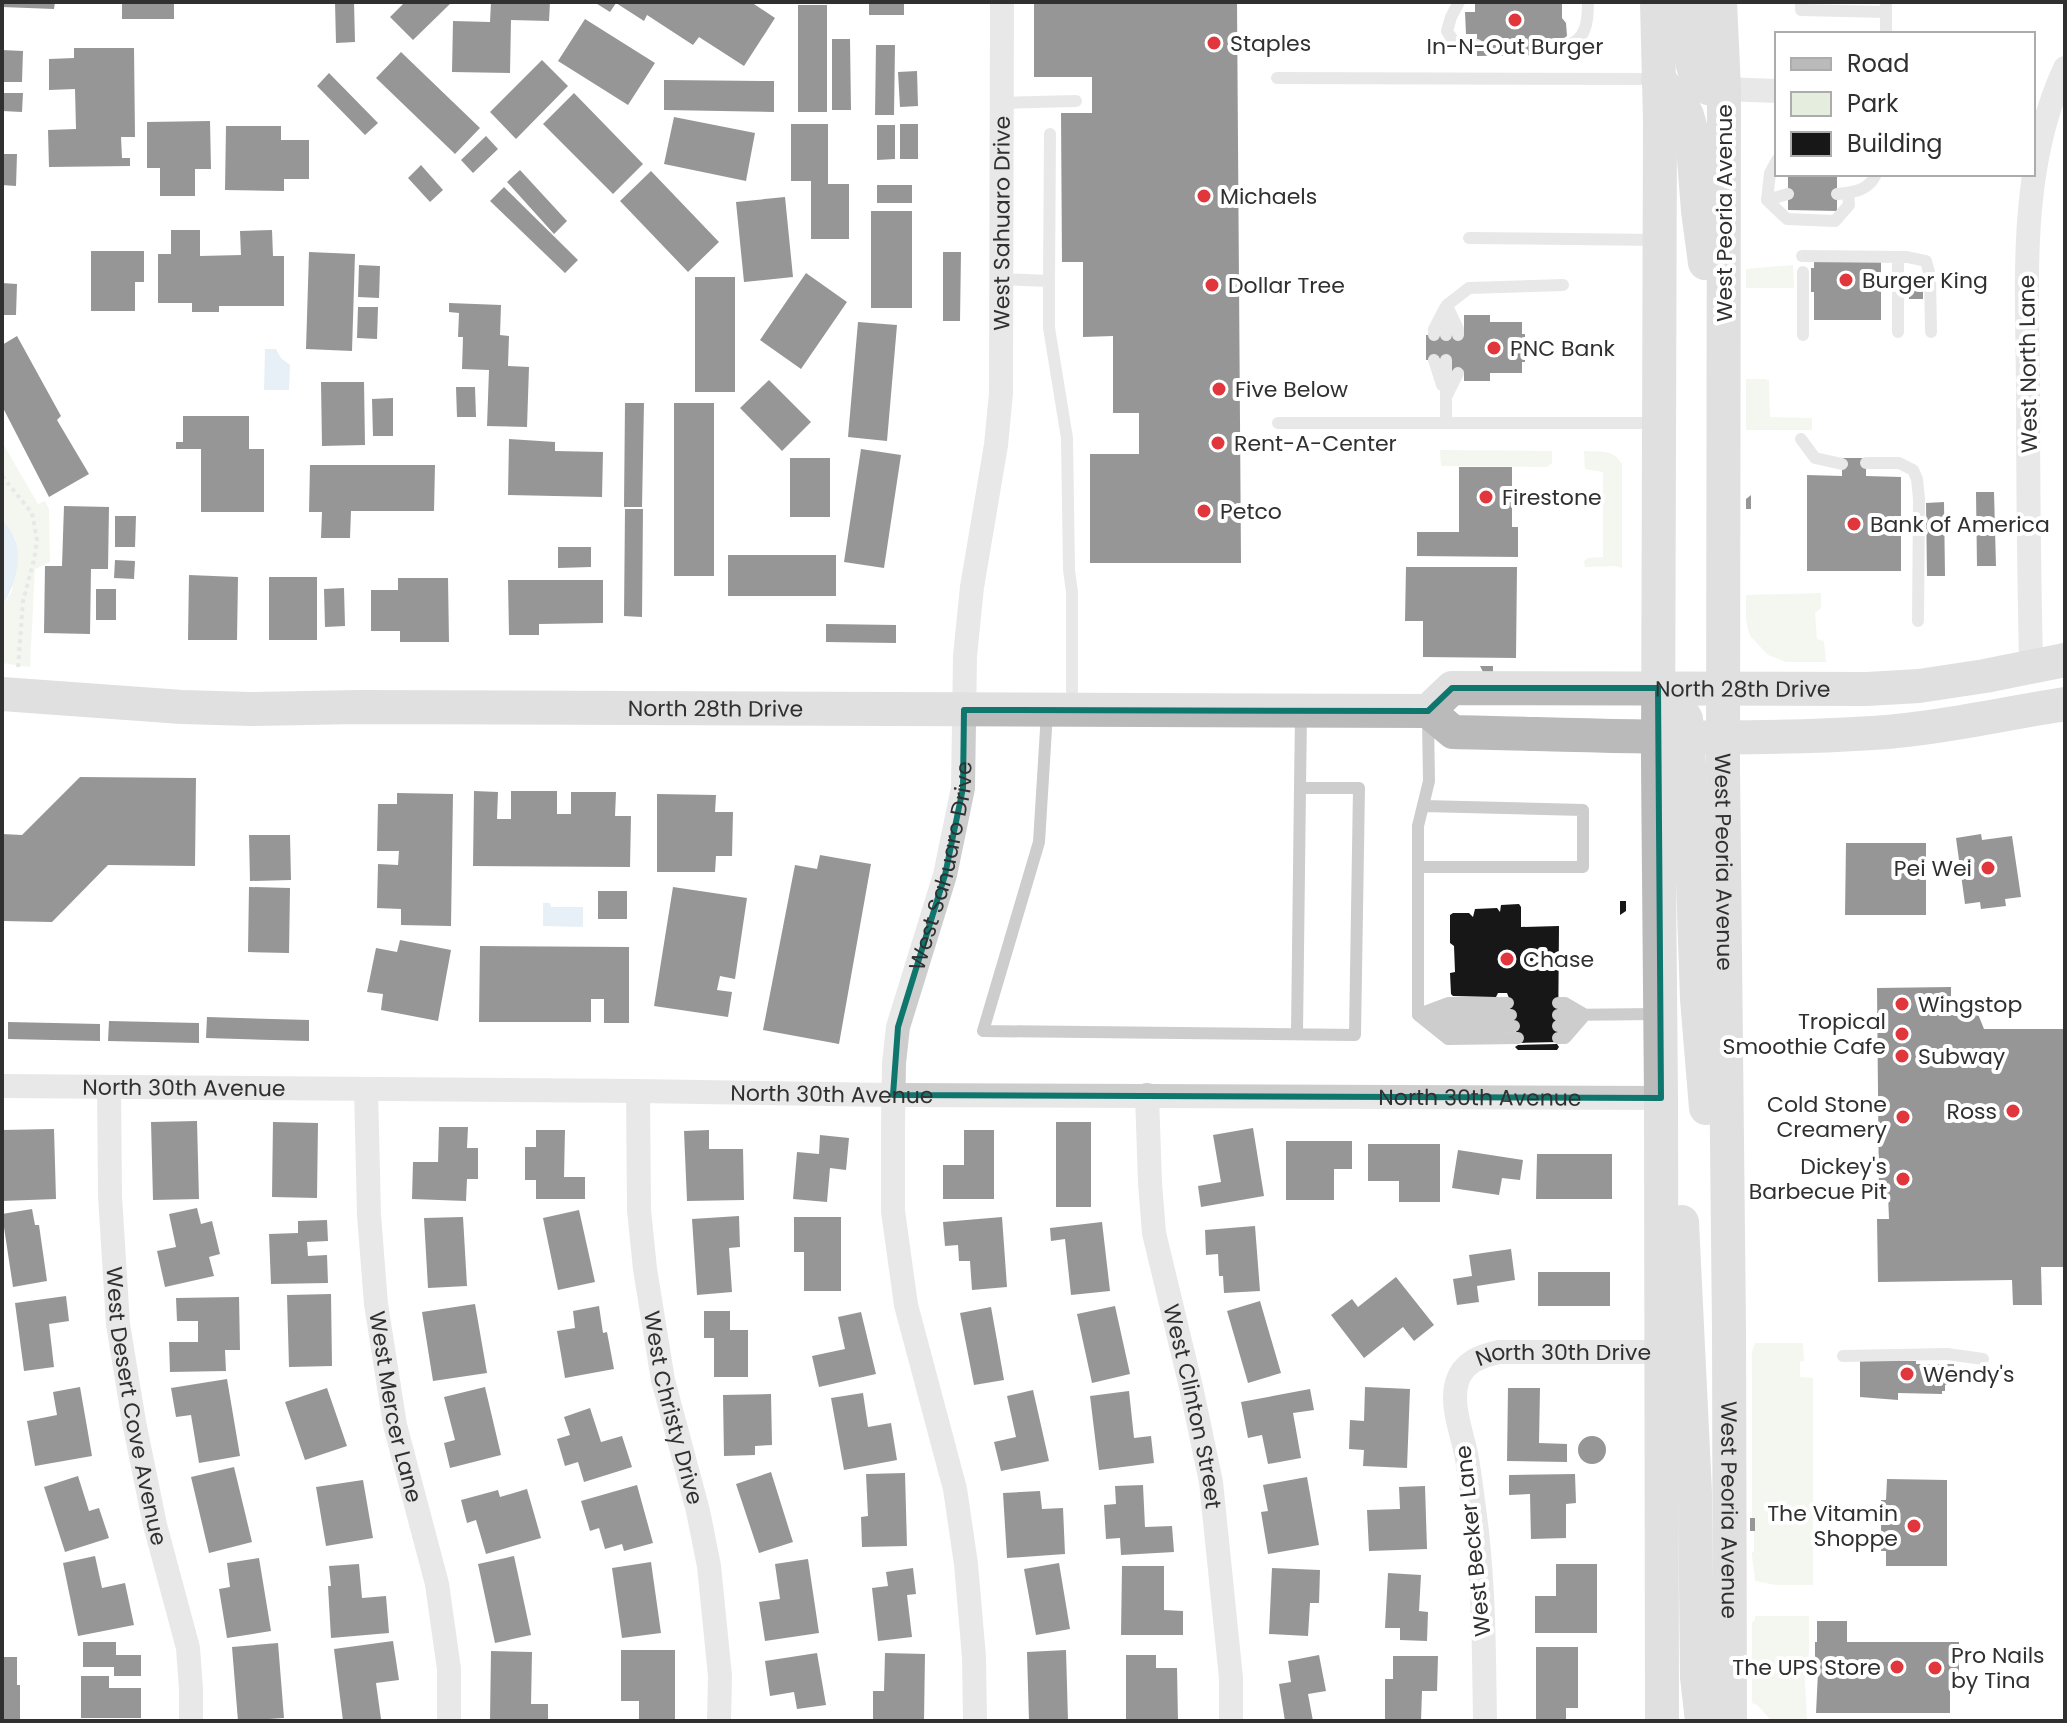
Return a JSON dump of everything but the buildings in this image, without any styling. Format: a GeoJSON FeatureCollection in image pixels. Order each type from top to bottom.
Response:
{"type":"FeatureCollection","features":[{"type":"Feature","properties":{"kind":"main road"},"geometry":{"type":"LineString","coordinates":[[1657,2],[1660,121],[1658,688],[1679,707],[1686,719],[1673,736],[1660,1014],[1662,1721]]}},
{"type":"Feature","properties":{"kind":"main road"},"geometry":{"type":"LineString","coordinates":[[1688,2],[1693,66],[1706,87],[1724,89]]}},
{"type":"Feature","properties":{"kind":"main road","name":"West Peoria Avenue"},"geometry":{"type":"LineString","coordinates":[[1720,2],[1724,89],[1724,737],[1731,1714]]}},
{"type":"Feature","properties":{"kind":"main road"},"geometry":{"type":"LineString","coordinates":[[1658,79],[1680,103],[1692,133],[1698,211],[1709,287],[1724,353]]}},
{"type":"Feature","properties":{"kind":"main road","name":"North 28th Drive"},"geometry":{"type":"LineString","coordinates":[[1428,711],[1452,688],[1867,689],[1919,686],[2065,660]]}},
{"type":"Feature","properties":{"kind":"main road","name":"North 28th Drive"},"geometry":{"type":"LineString","coordinates":[[9,694],[251,709],[1428,711],[1453,732],[1724,737],[1911,730],[2065,704]]}},
{"type":"Feature","properties":{"kind":"main road"},"geometry":{"type":"LineString","coordinates":[[1673,736],[1695,947],[1701,1051],[1714,1179],[1728,1243]]}},
{"type":"Feature","properties":{"kind":"main road"},"geometry":{"type":"LineString","coordinates":[[1661,1098],[1672,1126],[1682,1217],[1695,1492],[1697,1677],[1702,1721]]}},
{"type":"Feature","properties":{"kind":"street","name":"West Sahuaro Drive"},"geometry":{"type":"LineString","coordinates":[[975,1721],[974,1657],[966,1564],[955,1489],[906,1305],[893,1211],[893,1095],[898,1027],[945,875],[963,788],[965,656],[972,587],[996,445],[1001,393],[1002,2]]}},
{"type":"Feature","properties":{"kind":"street","name":"West North Lane"},"geometry":{"type":"LineString","coordinates":[[2037,145],[2049,106],[2064,75]]}},
{"type":"Feature","properties":{"kind":"street"},"geometry":{"type":"LineString","coordinates":[[1724,89],[1775,91]]}},
{"type":"Feature","properties":{"kind":"street","name":"West North Lane"},"geometry":{"type":"LineString","coordinates":[[2031,666],[2026,274],[2033,176]]}},
{"type":"Feature","properties":{"kind":"street","name":"North 30th Avenue"},"geometry":{"type":"LineString","coordinates":[[2,1086],[893,1095],[1661,1098]]}},
{"type":"Feature","properties":{"kind":"street","name":"West Desert Cove Avenue"},"geometry":{"type":"LineString","coordinates":[[109,1088],[110,1196],[118,1324],[155,1525],[188,1648],[191,1721]]}},
{"type":"Feature","properties":{"kind":"street","name":"West Mercer Lane"},"geometry":{"type":"LineString","coordinates":[[366,1089],[369,1215],[376,1304],[395,1425],[437,1584],[449,1669],[449,1721]]}},
{"type":"Feature","properties":{"kind":"street","name":"West Christy Drive"},"geometry":{"type":"LineString","coordinates":[[638,1091],[639,1210],[645,1269],[663,1380],[698,1511],[709,1566],[720,1676],[719,1721]]}},
{"type":"Feature","properties":{"kind":"street","name":"West Clinton Street"},"geometry":{"type":"LineString","coordinates":[[1147,1095],[1154,1233],[1211,1482],[1230,1663],[1231,1721]]}},
{"type":"Feature","properties":{"kind":"street","name":"North 30th Drive"},"geometry":{"type":"LineString","coordinates":[[1466,1365],[1482,1356],[1499,1352],[1661,1352]]}},
{"type":"Feature","properties":{"kind":"street","name":"West Becker Lane"},"geometry":{"type":"LineString","coordinates":[[1466,1365],[1458,1377],[1455,1391],[1477,1535],[1484,1619],[1485,1721]]}},
{"type":"Feature","properties":{"kind":"lane"},"geometry":{"type":"LineString","coordinates":[[1459,2],[1447,31],[1454,42],[1477,45]]}},
{"type":"Feature","properties":{"kind":"lane"},"geometry":{"type":"LineString","coordinates":[[1545,46],[1566,46],[1584,34],[1588,2]]}},
{"type":"Feature","properties":{"kind":"lane"},"geometry":{"type":"LineString","coordinates":[[1801,2],[1801,10],[1886,7],[1886,32]]}},
{"type":"Feature","properties":{"kind":"lane"},"geometry":{"type":"LineString","coordinates":[[1277,78],[1658,79]]}},
{"type":"Feature","properties":{"kind":"lane"},"geometry":{"type":"LineString","coordinates":[[1002,103],[1076,101]]}},
{"type":"Feature","properties":{"kind":"lane"},"geometry":{"type":"LineString","coordinates":[[1050,134],[1049,328],[1067,438],[1072,592],[1060,710],[1039,842],[983,1031],[1355,1035],[1359,788],[1300,788]]}},
{"type":"Feature","properties":{"kind":"lane"},"geometry":{"type":"LineString","coordinates":[[1767,200],[1770,173],[1775,164]]}},
{"type":"Feature","properties":{"kind":"lane"},"geometry":{"type":"LineString","coordinates":[[1767,200],[1787,219],[1835,221],[1849,205],[1842,193],[1856,192],[1869,184],[1875,176]]}},
{"type":"Feature","properties":{"kind":"lane"},"geometry":{"type":"LineString","coordinates":[[1767,200],[1788,194]]}},
{"type":"Feature","properties":{"kind":"lane"},"geometry":{"type":"LineString","coordinates":[[1469,238],[1660,240]]}},
{"type":"Feature","properties":{"kind":"lane"},"geometry":{"type":"LineString","coordinates":[[1802,256],[1899,257],[1926,261],[1930,276],[1931,332]]}},
{"type":"Feature","properties":{"kind":"lane"},"geometry":{"type":"LineString","coordinates":[[1898,265],[1898,332]]}},
{"type":"Feature","properties":{"kind":"lane"},"geometry":{"type":"LineString","coordinates":[[1803,272],[1803,335]]}},
{"type":"Feature","properties":{"kind":"lane"},"geometry":{"type":"LineString","coordinates":[[1001,279],[1049,281]]}},
{"type":"Feature","properties":{"kind":"lane"},"geometry":{"type":"LineString","coordinates":[[1447,305],[1458,329],[1446,335],[1434,329],[1447,305],[1469,288],[1563,285]]}},
{"type":"Feature","properties":{"kind":"lane"},"geometry":{"type":"LineString","coordinates":[[1440,360],[1446,396],[1446,423]]}},
{"type":"Feature","properties":{"kind":"lane"},"geometry":{"type":"LineString","coordinates":[[1446,396],[1458,373]]}},
{"type":"Feature","properties":{"kind":"lane"},"geometry":{"type":"LineString","coordinates":[[1278,423],[1659,423]]}},
{"type":"Feature","properties":{"kind":"lane"},"geometry":{"type":"LineString","coordinates":[[1801,439],[1815,458],[1842,464]]}},
{"type":"Feature","properties":{"kind":"lane"},"geometry":{"type":"LineString","coordinates":[[1866,463],[1899,463],[1913,470],[1917,479],[1918,621]]}},
{"type":"Feature","properties":{"kind":"lane"},"geometry":{"type":"LineString","coordinates":[[1297,1033],[1301,710]]}},
{"type":"Feature","properties":{"kind":"lane"},"geometry":{"type":"LineString","coordinates":[[1418,1015],[1418,826],[1429,781],[1428,711]]}},
{"type":"Feature","properties":{"kind":"lane"},"geometry":{"type":"LineString","coordinates":[[1418,867],[1583,867],[1583,810],[1423,806]]}},
{"type":"Feature","properties":{"kind":"lane"},"geometry":{"type":"LineString","coordinates":[[1585,1015],[1565,1003],[1558,1021],[1565,1026],[1585,1015],[1660,1014]]}},
{"type":"Feature","properties":{"kind":"lane"},"geometry":{"type":"LineString","coordinates":[[1418,1015],[1513,1021],[1448,1039],[1418,1015]]}},
{"type":"Feature","properties":{"kind":"lane"},"geometry":{"type":"LineString","coordinates":[[1843,1356],[1947,1354],[1983,1359]]}},
{"type":"Feature","properties":{"kind":"path"},"geometry":{"type":"LineString","coordinates":[[2,476],[32,513],[37,540],[23,601],[9,694]]}},
{"type":"Feature","properties":{"kind":"highlighted area"},"geometry":{"type":"Polygon","coordinates":[[[1452,688],[1658,688],[1661,1098],[893,1095],[898,1027],[945,875],[963,788],[964,710],[1428,711],[1452,688]]]}},
{"type":"Feature","properties":{"kind":"green space"},"geometry":{"type":"Polygon","coordinates":[[[1793,265],[1794,288],[1746,288],[1746,269],[1793,265]]]}},
{"type":"Feature","properties":{"kind":"green space"},"geometry":{"type":"Polygon","coordinates":[[[1746,379],[1769,381],[1770,417],[1812,418],[1812,430],[1746,430],[1746,379]]]}},
{"type":"Feature","properties":{"kind":"green space"},"geometry":{"type":"Polygon","coordinates":[[[2,442],[38,504],[45,501],[49,509],[50,562],[35,569],[30,667],[2,663],[2,607],[12,591],[16,539],[2,519],[2,442]]]}},
{"type":"Feature","properties":{"kind":"green space"},"geometry":{"type":"Polygon","coordinates":[[[1440,450],[1552,451],[1552,463],[1547,467],[1441,466],[1440,450]]]}},
{"type":"Feature","properties":{"kind":"green space"},"geometry":{"type":"Polygon","coordinates":[[[1584,451],[1610,454],[1622,464],[1622,568],[1585,567],[1584,561],[1588,558],[1603,557],[1603,472],[1585,469],[1584,451]]]}},
{"type":"Feature","properties":{"kind":"green space"},"geometry":{"type":"Polygon","coordinates":[[[1821,593],[1821,608],[1815,613],[1817,639],[1824,641],[1826,662],[1786,662],[1768,655],[1751,637],[1746,620],[1746,595],[1821,593]]]}},
{"type":"Feature","properties":{"kind":"green space"},"geometry":{"type":"Polygon","coordinates":[[[1755,1343],[1803,1343],[1804,1361],[1800,1362],[1800,1377],[1813,1378],[1813,1585],[1776,1585],[1755,1581],[1752,1552],[1752,1352],[1755,1343]]]}},
{"type":"Feature","properties":{"kind":"green space"},"geometry":{"type":"Polygon","coordinates":[[[1755,1616],[1809,1616],[1805,1681],[1807,1721],[1772,1721],[1752,1703],[1752,1622],[1755,1616]]]}},
{"type":"Feature","properties":{"kind":"water"},"geometry":{"type":"Polygon","coordinates":[[[265,349],[276,349],[290,365],[289,390],[264,390],[265,349]]]}},
{"type":"Feature","properties":{"kind":"water"},"geometry":{"type":"Polygon","coordinates":[[[2,519],[15,539],[18,559],[13,584],[2,607],[2,519]]]}},
{"type":"Feature","properties":{"kind":"water"},"geometry":{"type":"Polygon","coordinates":[[[543,903],[550,903],[551,907],[583,907],[583,927],[543,926],[543,903]]]}},
{"type":"Feature","properties":{"kind":"place","name":"In-N-Out Burger"},"geometry":{"type":"Point","coordinates":[1515,20]}},
{"type":"Feature","properties":{"kind":"place","name":"Staples"},"geometry":{"type":"Point","coordinates":[1214,43]}},
{"type":"Feature","properties":{"kind":"place","name":"Michaels"},"geometry":{"type":"Point","coordinates":[1204,196]}},
{"type":"Feature","properties":{"kind":"place","name":"Burger King"},"geometry":{"type":"Point","coordinates":[1846,280]}},
{"type":"Feature","properties":{"kind":"place","name":"Dollar Tree"},"geometry":{"type":"Point","coordinates":[1212,285]}},
{"type":"Feature","properties":{"kind":"place","name":"PNC Bank"},"geometry":{"type":"Point","coordinates":[1494,348]}},
{"type":"Feature","properties":{"kind":"place","name":"Five Below"},"geometry":{"type":"Point","coordinates":[1219,389]}},
{"type":"Feature","properties":{"kind":"place","name":"Rent-A-Center"},"geometry":{"type":"Point","coordinates":[1218,443]}},
{"type":"Feature","properties":{"kind":"place","name":"Firestone"},"geometry":{"type":"Point","coordinates":[1486,497]}},
{"type":"Feature","properties":{"kind":"place","name":"Petco"},"geometry":{"type":"Point","coordinates":[1204,511]}},
{"type":"Feature","properties":{"kind":"place","name":"Bank of America"},"geometry":{"type":"Point","coordinates":[1854,524]}},
{"type":"Feature","properties":{"kind":"place","name":"Pei Wei"},"geometry":{"type":"Point","coordinates":[1988,868]}},
{"type":"Feature","properties":{"kind":"place","name":"Chase"},"geometry":{"type":"Point","coordinates":[1507,959]}},
{"type":"Feature","properties":{"kind":"place","name":"Wingstop"},"geometry":{"type":"Point","coordinates":[1902,1004]}},
{"type":"Feature","properties":{"kind":"place","name":"Tropical Smoothie Cafe"},"geometry":{"type":"Point","coordinates":[1902,1034]}},
{"type":"Feature","properties":{"kind":"place","name":"Subway"},"geometry":{"type":"Point","coordinates":[1902,1056]}},
{"type":"Feature","properties":{"kind":"place","name":"Ross"},"geometry":{"type":"Point","coordinates":[2013,1111]}},
{"type":"Feature","properties":{"kind":"place","name":"Cold Stone Creamery"},"geometry":{"type":"Point","coordinates":[1903,1117]}},
{"type":"Feature","properties":{"kind":"place","name":"Dickey's Barbecue Pit"},"geometry":{"type":"Point","coordinates":[1903,1179]}},
{"type":"Feature","properties":{"kind":"place","name":"Wendy's"},"geometry":{"type":"Point","coordinates":[1907,1374]}},
{"type":"Feature","properties":{"kind":"place","name":"The Vitamin Shoppe"},"geometry":{"type":"Point","coordinates":[1914,1526]}},
{"type":"Feature","properties":{"kind":"place","name":"The UPS Store"},"geometry":{"type":"Point","coordinates":[1897,1667]}},
{"type":"Feature","properties":{"kind":"place","name":"Pro Nails by Tina"},"geometry":{"type":"Point","coordinates":[1935,1668]}}]}
